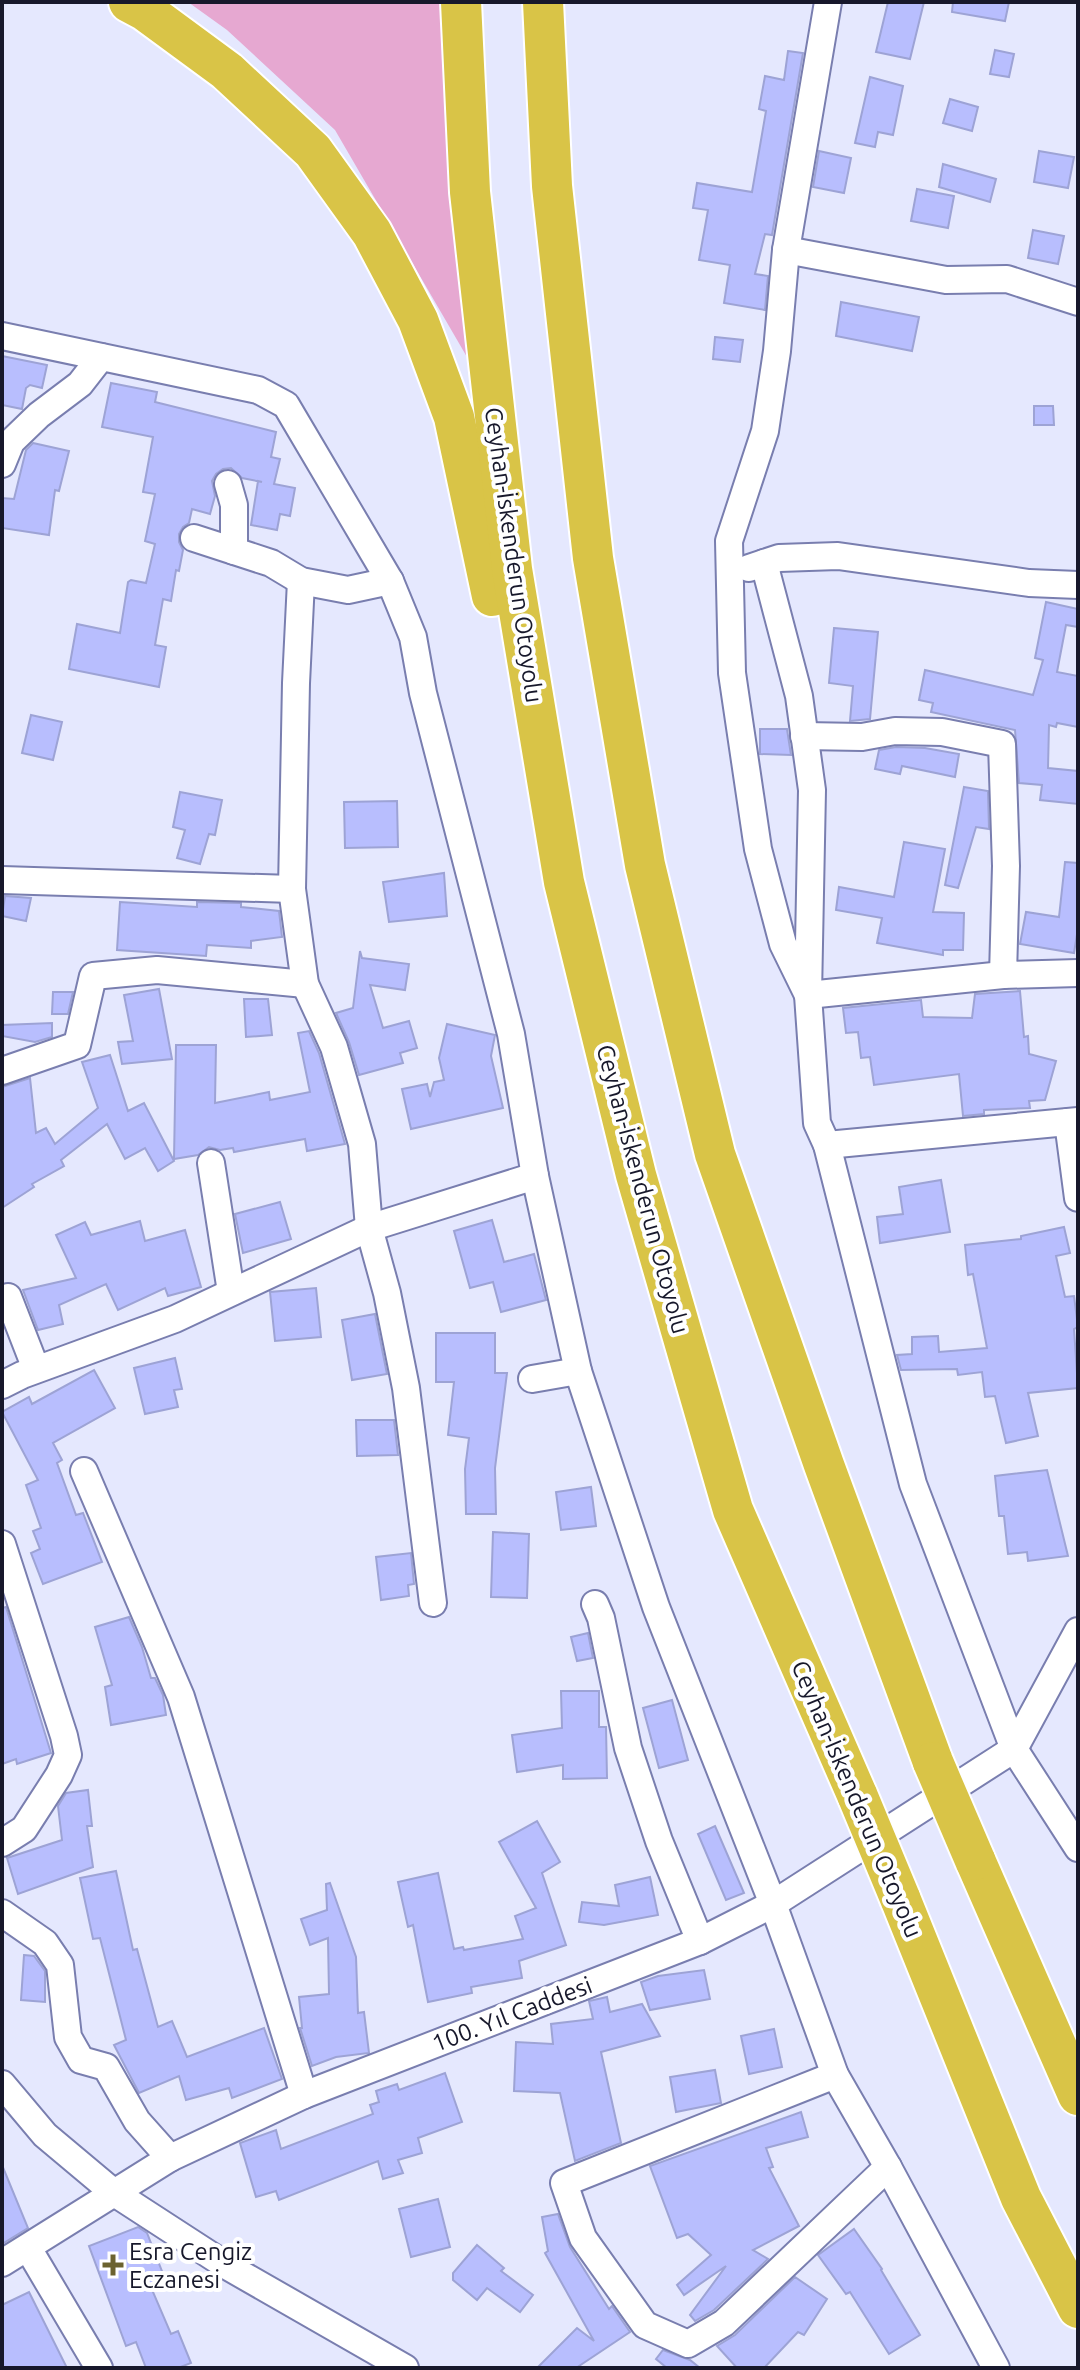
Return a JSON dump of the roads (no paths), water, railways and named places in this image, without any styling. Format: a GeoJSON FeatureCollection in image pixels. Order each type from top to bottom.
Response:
{"type":"FeatureCollection","features":[{"type":"Feature","properties":{"kind":"highway"},"geometry":{"type":"LineString","coordinates":[[129,2],[227,71],[313,151],[372,233],[418,320],[454,417],[553,889],[636,1175]]}},
{"type":"Feature","properties":{"kind":"highway","name":"Ceyhan-İskenderun Otoyolu"},"geometry":{"type":"LineString","coordinates":[[461,2],[470,192],[512,569],[564,882],[636,1175],[733,1510],[858,1797],[1021,2198],[1078,2308]]}},
{"type":"Feature","properties":{"kind":"highway"},"geometry":{"type":"LineString","coordinates":[[543,2],[552,186],[593,558],[645,865],[715,1154],[933,1762],[1078,2095]]}},
{"type":"Feature","properties":{"kind":"street"},"geometry":{"type":"LineString","coordinates":[[808,995],[783,944],[758,849],[732,673],[729,541],[765,431],[777,351],[786,250],[828,2]]}},
{"type":"Feature","properties":{"kind":"street"},"geometry":{"type":"LineString","coordinates":[[786,250],[946,280],[1007,279],[1078,302]]}},
{"type":"Feature","properties":{"kind":"street"},"geometry":{"type":"LineString","coordinates":[[2,336],[258,390],[286,405],[390,581],[413,637],[423,693],[511,1034],[535,1176],[578,1371],[656,1607],[773,1904],[835,2075],[996,2368]]}},
{"type":"Feature","properties":{"kind":"street"},"geometry":{"type":"LineString","coordinates":[[2,464],[11,442],[39,415],[80,384],[101,357]]}},
{"type":"Feature","properties":{"kind":"street"},"geometry":{"type":"LineString","coordinates":[[228,484],[234,505],[234,551]]}},
{"type":"Feature","properties":{"kind":"street"},"geometry":{"type":"LineString","coordinates":[[194,538],[271,563],[301,581],[348,590],[390,581]]}},
{"type":"Feature","properties":{"kind":"street"},"geometry":{"type":"LineString","coordinates":[[729,575],[779,558],[838,556],[1029,583],[1078,585]]}},
{"type":"Feature","properties":{"kind":"street"},"geometry":{"type":"LineString","coordinates":[[764,563],[799,696],[812,790],[808,995],[817,1123],[827,1145],[913,1484],[1014,1749],[1078,1848]]}},
{"type":"Feature","properties":{"kind":"street"},"geometry":{"type":"LineString","coordinates":[[301,581],[292,889],[305,984],[334,1047],[362,1144],[369,1228],[387,1293],[406,1388],[433,1603]]}},
{"type":"Feature","properties":{"kind":"street"},"geometry":{"type":"LineString","coordinates":[[804,736],[862,737],[895,731],[942,732],[1002,744],[1006,851],[1003,975]]}},
{"type":"Feature","properties":{"kind":"street"},"geometry":{"type":"LineString","coordinates":[[2,880],[292,889]]}},
{"type":"Feature","properties":{"kind":"street"},"geometry":{"type":"LineString","coordinates":[[2,1071],[77,1045],[93,976],[157,970],[305,984]]}},
{"type":"Feature","properties":{"kind":"street"},"geometry":{"type":"LineString","coordinates":[[808,995],[1003,975],[1078,973]]}},
{"type":"Feature","properties":{"kind":"street"},"geometry":{"type":"LineString","coordinates":[[827,1145],[1073,1121],[1078,1198]]}},
{"type":"Feature","properties":{"kind":"street"},"geometry":{"type":"LineString","coordinates":[[211,1163],[231,1292]]}},
{"type":"Feature","properties":{"kind":"street"},"geometry":{"type":"LineString","coordinates":[[2,1385],[36,1369],[175,1319],[369,1228],[535,1176]]}},
{"type":"Feature","properties":{"kind":"street"},"geometry":{"type":"LineString","coordinates":[[8,1297],[36,1369]]}},
{"type":"Feature","properties":{"kind":"street"},"geometry":{"type":"LineString","coordinates":[[532,1379],[578,1371]]}},
{"type":"Feature","properties":{"kind":"street"},"geometry":{"type":"LineString","coordinates":[[84,1471],[181,1697],[304,2095]]}},
{"type":"Feature","properties":{"kind":"street"},"geometry":{"type":"LineString","coordinates":[[2,1544],[68,1755],[59,1775],[24,1829],[2,1843]]}},
{"type":"Feature","properties":{"kind":"street"},"geometry":{"type":"LineString","coordinates":[[595,1604],[601,1618],[628,1748],[659,1841],[700,1941]]}},
{"type":"Feature","properties":{"kind":"street"},"geometry":{"type":"LineString","coordinates":[[1014,1749],[1078,1631]]}},
{"type":"Feature","properties":{"kind":"street","name":"100. Yıl Caddesi"},"geometry":{"type":"LineString","coordinates":[[2,2263],[170,2158],[304,2095],[700,1941],[773,1904],[1014,1749]]}},
{"type":"Feature","properties":{"kind":"street"},"geometry":{"type":"LineString","coordinates":[[2,1913],[45,1943],[60,1965],[68,2037],[81,2060],[106,2067],[137,2121],[170,2158]]}},
{"type":"Feature","properties":{"kind":"street"},"geometry":{"type":"LineString","coordinates":[[835,2075],[564,2183],[583,2238],[645,2325],[688,2344],[724,2323],[888,2167]]}},
{"type":"Feature","properties":{"kind":"street"},"geometry":{"type":"LineString","coordinates":[[2,2084],[45,2135],[113,2192],[227,2266],[405,2368]]}},
{"type":"Feature","properties":{"kind":"street"},"geometry":{"type":"LineString","coordinates":[[28,2248],[99,2368]]}},
{"type":"Feature","properties":{"kind":"place","name":"Esra Cengiz Eczanesi"},"geometry":{"type":"Point","coordinates":[113,2265]}}]}
